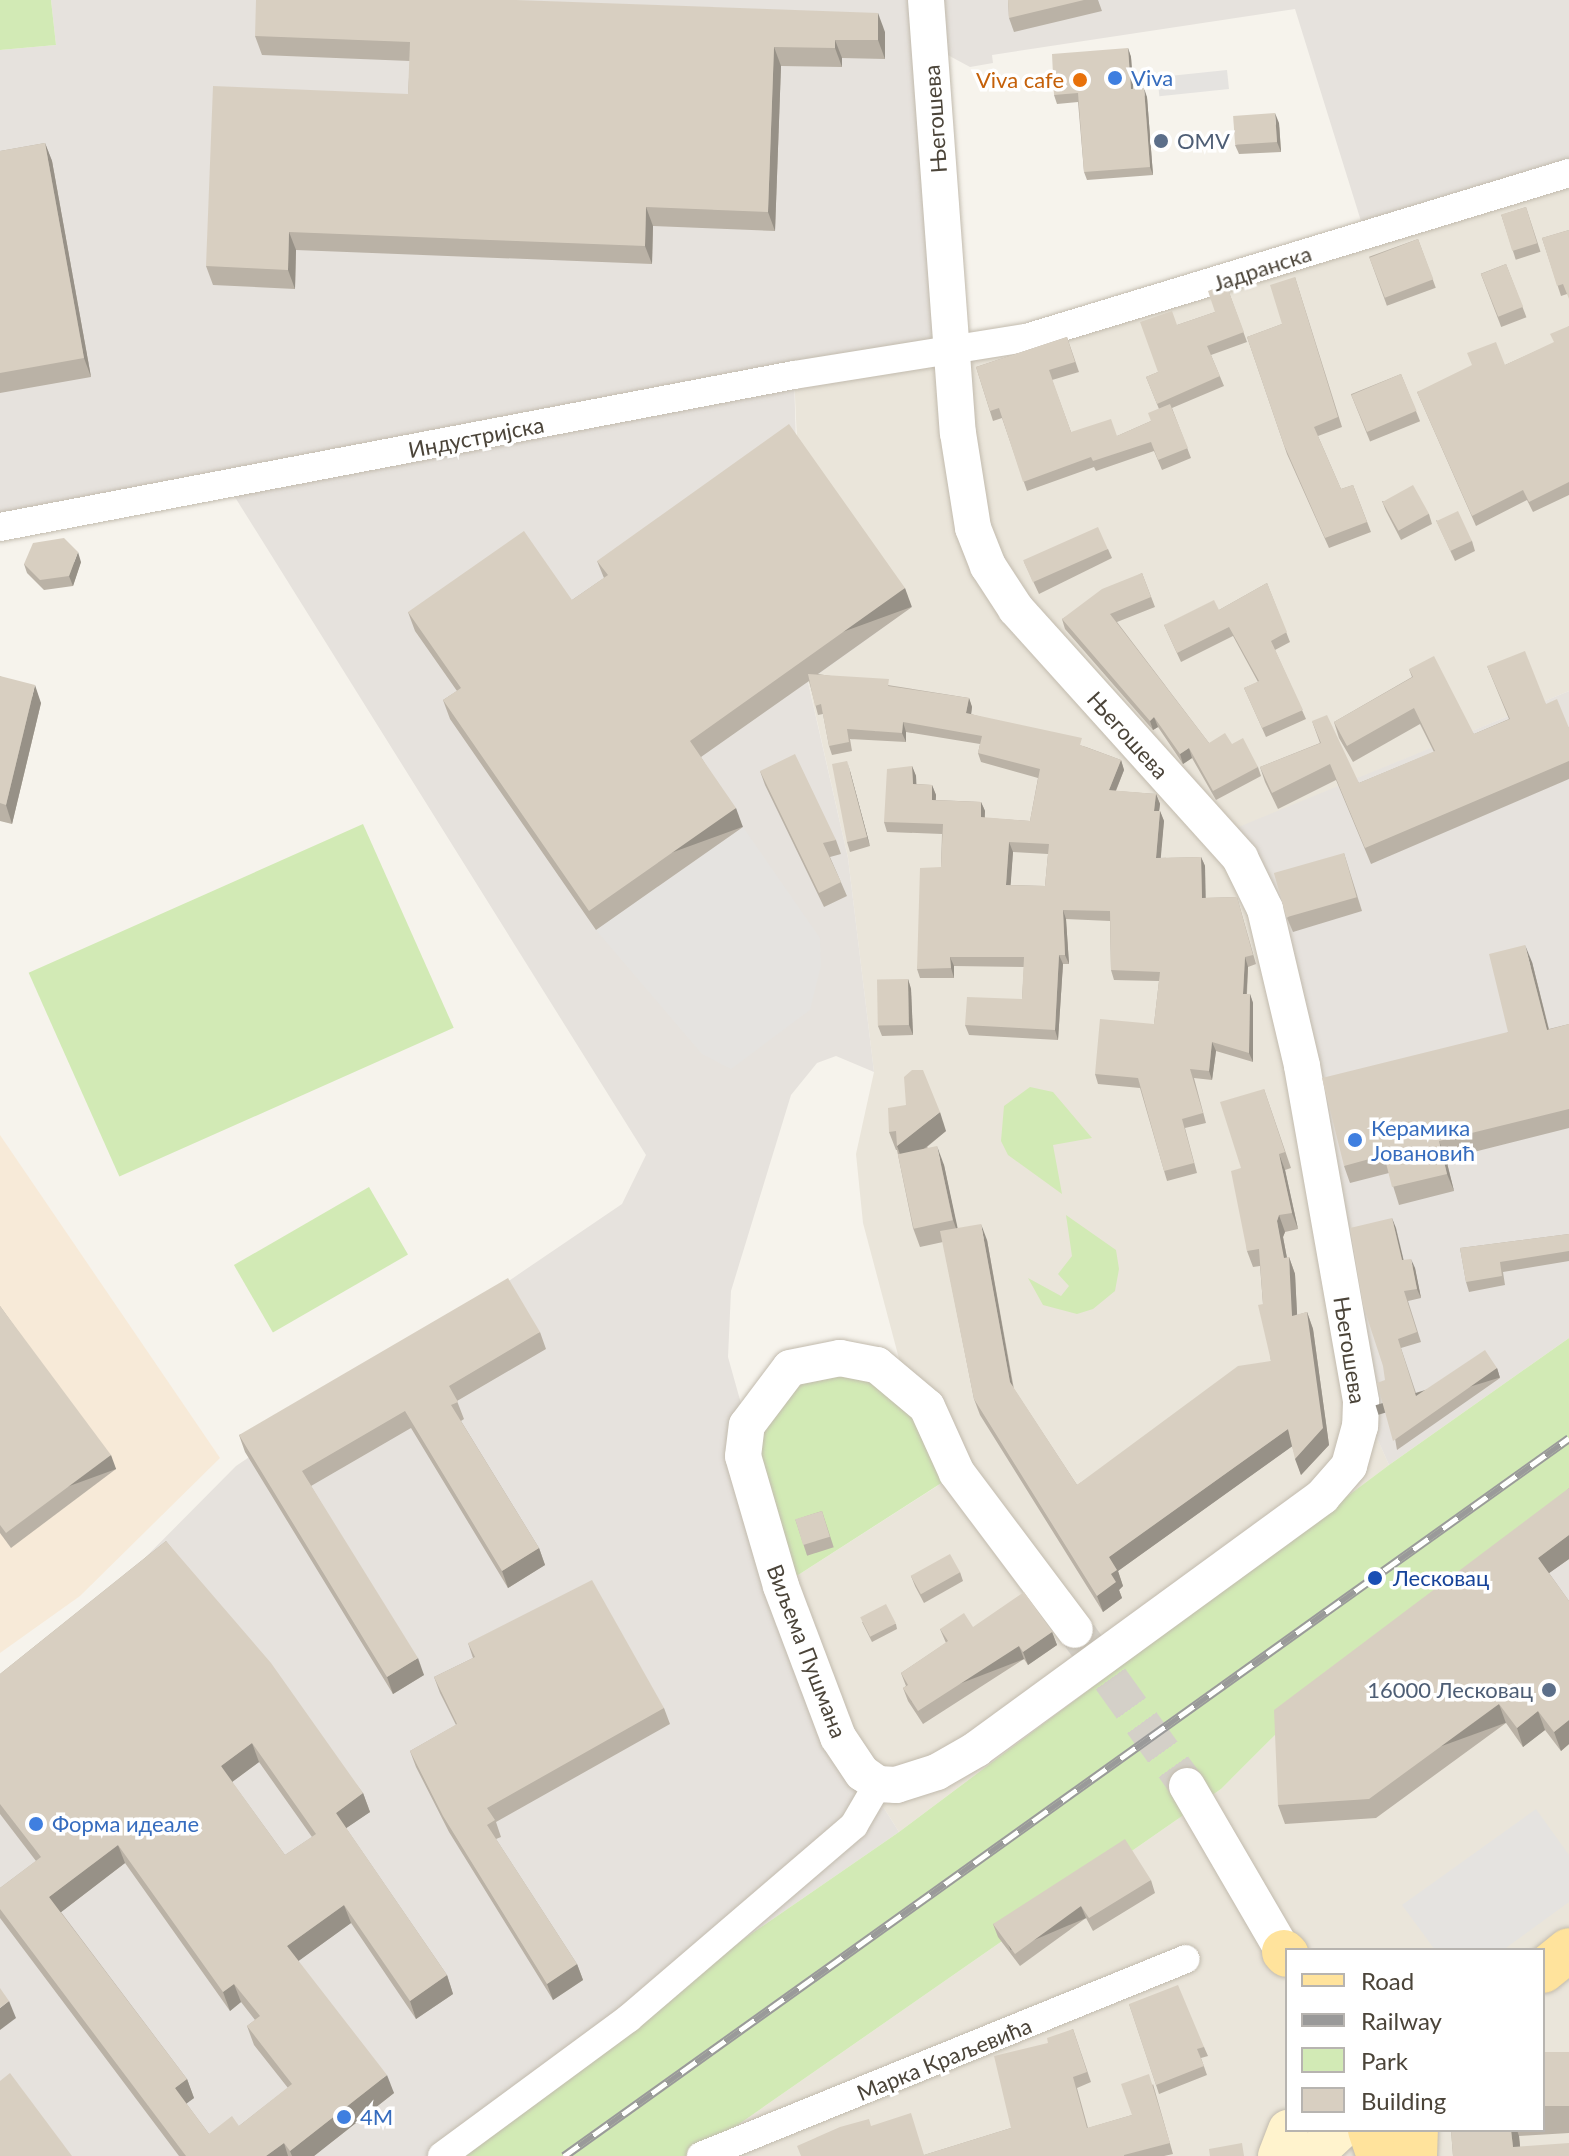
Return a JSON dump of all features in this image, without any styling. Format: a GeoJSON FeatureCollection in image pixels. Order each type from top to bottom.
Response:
{"type":"FeatureCollection","features":[{"type":"Feature","properties":{"kind":"main road"},"geometry":{"type":"LineString","coordinates":[[1545,1969],[1569,1950]]}},
{"type":"Feature","properties":{"kind":"main road"},"geometry":{"type":"LineString","coordinates":[[1278,2156],[1287,2132]]}},
{"type":"Feature","properties":{"kind":"main road"},"geometry":{"type":"LineString","coordinates":[[1312,2156],[1338,2132]]}},
{"type":"Feature","properties":{"kind":"main road"},"geometry":{"type":"LineString","coordinates":[[1371,2132],[1379,2156]]}},
{"type":"Feature","properties":{"kind":"main road"},"geometry":{"type":"LineString","coordinates":[[1415,2156],[1416,2132]]}},
{"type":"Feature","properties":{"kind":"street","name":"Његошева"},"geometry":{"type":"LineString","coordinates":[[878,1784],[896,1785],[937,1772],[977,1749],[1322,1497],[1349,1466],[1358,1442],[1361,1402],[1302,1066],[1265,909],[1240,858],[1016,609],[988,566],[966,488],[952,351],[926,0]]}},
{"type":"Feature","properties":{"kind":"street","name":"Јадранска"},"geometry":{"type":"LineString","coordinates":[[952,351],[1026,338],[1194,290],[1569,173]]}},
{"type":"Feature","properties":{"kind":"street","name":"Индустријска"},"geometry":{"type":"LineString","coordinates":[[0,527],[794,375],[952,351]]}},
{"type":"Feature","properties":{"kind":"street","name":"Виљема Пушмана"},"geometry":{"type":"LineString","coordinates":[[878,1784],[848,1756],[815,1685],[747,1475],[747,1425],[790,1368],[840,1358],[877,1365],[906,1385],[927,1407],[957,1473],[1075,1630]]}},
{"type":"Feature","properties":{"kind":"street"},"geometry":{"type":"LineString","coordinates":[[442,2156],[653,1998],[854,1825],[878,1784]]}},
{"type":"Feature","properties":{"kind":"street"},"geometry":{"type":"LineString","coordinates":[[1187,1786],[1285,1955]]}},
{"type":"Feature","properties":{"kind":"street","name":"Марка Краљевића"},"geometry":{"type":"LineString","coordinates":[[701,2156],[1186,1959]]}},
{"type":"Feature","properties":{"kind":"shaded area"},"geometry":{"type":"Polygon","coordinates":[[[51,0],[1569,0],[1569,173],[1365,234],[1295,9],[992,55],[993,63],[970,67],[931,46],[952,351],[794,376],[796,443],[912,607],[808,682],[848,858],[874,1072],[836,1056],[817,1063],[791,1095],[731,1291],[728,1357],[747,1425],[743,1456],[862,1773],[899,1832],[629,2018],[443,2156],[0,2156],[0,1704],[236,1466],[622,1204],[646,1155],[228,486],[0,527],[0,50],[56,45],[51,0]]]}},
{"type":"Feature","properties":{"kind":"shaded area"},"geometry":{"type":"Polygon","coordinates":[[[1227,70],[1229,89],[1159,96],[1157,77],[1227,70]]]}},
{"type":"Feature","properties":{"kind":"shaded area"},"geometry":{"type":"Polygon","coordinates":[[[1569,173],[1569,691],[1219,836],[1240,858],[1361,1401],[1389,1465],[899,1832],[862,1773],[781,1586],[945,1481],[906,1385],[863,1223],[856,1154],[874,1072],[848,858],[808,681],[794,375],[952,351],[1569,173]]]}},
{"type":"Feature","properties":{"kind":"shaded area"},"geometry":{"type":"Polygon","coordinates":[[[1569,691],[1569,1338],[1389,1465],[1361,1402],[1275,943],[1219,835],[1569,691]]]}},
{"type":"Feature","properties":{"kind":"shaded area"},"geometry":{"type":"Polygon","coordinates":[[[743,827],[820,938],[821,966],[810,1010],[731,1069],[702,1054],[596,930],[743,827]]]}},
{"type":"Feature","properties":{"kind":"shaded area"},"geometry":{"type":"Polygon","coordinates":[[[0,1135],[220,1458],[80,1596],[0,1653],[0,1135]]]}},
{"type":"Feature","properties":{"kind":"shaded area"},"geometry":{"type":"Polygon","coordinates":[[[1569,1512],[1569,1611],[1523,1546],[1569,1512]]]}},
{"type":"Feature","properties":{"kind":"shaded area"},"geometry":{"type":"Polygon","coordinates":[[[1569,1611],[1569,2156],[693,2156],[1221,1789],[1281,1729],[1569,1611]]]}},
{"type":"Feature","properties":{"kind":"shaded area"},"geometry":{"type":"Polygon","coordinates":[[[1536,1809],[1569,1855],[1569,1902],[1506,1948],[1434,1948],[1402,1905],[1536,1809]]]}},
{"type":"Feature","properties":{"kind":"green space"},"geometry":{"type":"Polygon","coordinates":[[[0,0],[51,0],[56,45],[0,50],[0,0]]]}},
{"type":"Feature","properties":{"kind":"green space"},"geometry":{"type":"Polygon","coordinates":[[[363,824],[454,1028],[119,1177],[29,973],[363,824]]]}},
{"type":"Feature","properties":{"kind":"green space"},"geometry":{"type":"Polygon","coordinates":[[[1030,1087],[1053,1092],[1092,1138],[1053,1145],[1062,1194],[1008,1155],[1001,1141],[1004,1106],[1030,1087]]]}},
{"type":"Feature","properties":{"kind":"green space"},"geometry":{"type":"Polygon","coordinates":[[[369,1187],[408,1255],[273,1333],[234,1265],[369,1187]]]}},
{"type":"Feature","properties":{"kind":"green space"},"geometry":{"type":"Polygon","coordinates":[[[1066,1215],[1116,1250],[1119,1269],[1115,1291],[1093,1309],[1077,1314],[1043,1305],[1028,1278],[1061,1296],[1069,1286],[1058,1274],[1072,1256],[1066,1215]]]}},
{"type":"Feature","properties":{"kind":"green space"},"geometry":{"type":"Polygon","coordinates":[[[1569,1338],[1569,1512],[1281,1729],[1221,1789],[693,2156],[442,2156],[629,2018],[899,1832],[1389,1465],[1569,1338]]]}},
{"type":"Feature","properties":{"kind":"green space"},"geometry":{"type":"Polygon","coordinates":[[[877,1365],[957,1473],[781,1586],[747,1425],[790,1368],[877,1365]]]}},
{"type":"Feature","properties":{"kind":"building"},"geometry":{"type":"Polygon","coordinates":[[[256,0],[516,0],[878,13],[878,40],[835,40],[835,48],[774,47],[768,212],[646,207],[645,246],[289,232],[288,270],[206,266],[213,86],[408,94],[410,42],[255,36],[256,0]]]}},
{"type":"Feature","properties":{"kind":"building"},"geometry":{"type":"Polygon","coordinates":[[[1008,0],[1084,0],[1009,18],[1008,0]]]}},
{"type":"Feature","properties":{"kind":"building"},"geometry":{"type":"Polygon","coordinates":[[[1128,48],[1131,89],[1144,88],[1150,167],[1084,172],[1078,93],[1054,95],[1052,54],[1128,48]]]}},
{"type":"Feature","properties":{"kind":"building"},"geometry":{"type":"Polygon","coordinates":[[[1275,113],[1277,142],[1235,145],[1233,116],[1275,113]]]}},
{"type":"Feature","properties":{"kind":"building"},"geometry":{"type":"Polygon","coordinates":[[[45,143],[84,358],[0,373],[0,151],[45,143]]]}},
{"type":"Feature","properties":{"kind":"building"},"geometry":{"type":"Polygon","coordinates":[[[1526,207],[1537,243],[1512,251],[1501,215],[1526,207]]]}},
{"type":"Feature","properties":{"kind":"building"},"geometry":{"type":"Polygon","coordinates":[[[1569,230],[1569,299],[1563,284],[1557,286],[1542,238],[1569,230]]]}},
{"type":"Feature","properties":{"kind":"building"},"geometry":{"type":"Polygon","coordinates":[[[1418,239],[1433,279],[1385,298],[1369,258],[1418,239]]]}},
{"type":"Feature","properties":{"kind":"building"},"geometry":{"type":"Polygon","coordinates":[[[1506,264],[1523,307],[1498,317],[1481,274],[1506,264]]]}},
{"type":"Feature","properties":{"kind":"building"},"geometry":{"type":"Polygon","coordinates":[[[1295,277],[1338,417],[1314,427],[1341,489],[1353,485],[1367,522],[1325,538],[1284,445],[1247,337],[1282,324],[1270,285],[1295,277]]]}},
{"type":"Feature","properties":{"kind":"building"},"geometry":{"type":"Polygon","coordinates":[[[1226,284],[1244,332],[1207,346],[1220,376],[1157,404],[1146,377],[1158,372],[1140,322],[1172,311],[1177,325],[1215,312],[1208,291],[1226,284]]]}},
{"type":"Feature","properties":{"kind":"building"},"geometry":{"type":"Polygon","coordinates":[[[1569,326],[1569,482],[1529,502],[1523,490],[1472,516],[1417,392],[1472,365],[1467,353],[1496,342],[1505,365],[1554,342],[1550,334],[1569,326]]]}},
{"type":"Feature","properties":{"kind":"building"},"geometry":{"type":"Polygon","coordinates":[[[1067,337],[1075,362],[1049,370],[1071,432],[1111,419],[1117,436],[1151,421],[1148,413],[1170,404],[1188,448],[1158,460],[1151,442],[1093,461],[1091,457],[1023,482],[999,408],[990,411],[976,367],[1067,337]]]}},
{"type":"Feature","properties":{"kind":"building"},"geometry":{"type":"Polygon","coordinates":[[[1401,374],[1417,411],[1367,432],[1351,395],[1401,374]]]}},
{"type":"Feature","properties":{"kind":"building"},"geometry":{"type":"Polygon","coordinates":[[[789,424],[905,588],[690,741],[736,808],[589,911],[443,700],[461,688],[408,612],[524,531],[572,600],[608,575],[597,561],[789,424]]]}},
{"type":"Feature","properties":{"kind":"building"},"geometry":{"type":"Polygon","coordinates":[[[1413,485],[1429,514],[1398,531],[1382,502],[1413,485]]]}},
{"type":"Feature","properties":{"kind":"building"},"geometry":{"type":"Polygon","coordinates":[[[1458,511],[1472,541],[1450,551],[1436,521],[1458,511]]]}},
{"type":"Feature","properties":{"kind":"building"},"geometry":{"type":"Polygon","coordinates":[[[1098,527],[1108,549],[1033,582],[1023,560],[1098,527]]]}},
{"type":"Feature","properties":{"kind":"building"},"geometry":{"type":"Polygon","coordinates":[[[64,538],[78,552],[69,576],[40,580],[24,564],[33,543],[64,538]]]}},
{"type":"Feature","properties":{"kind":"building"},"geometry":{"type":"Polygon","coordinates":[[[1142,573],[1151,597],[1110,614],[1209,743],[1225,733],[1232,744],[1243,738],[1258,767],[1213,791],[1189,748],[1180,754],[1154,717],[1150,721],[1062,619],[1102,589],[1142,573]]]}},
{"type":"Feature","properties":{"kind":"building"},"geometry":{"type":"Polygon","coordinates":[[[1267,583],[1287,632],[1271,641],[1303,710],[1262,728],[1244,688],[1259,681],[1229,627],[1177,653],[1164,625],[1214,600],[1219,610],[1267,583]]]}},
{"type":"Feature","properties":{"kind":"building"},"geometry":{"type":"Polygon","coordinates":[[[1525,651],[1546,704],[1557,699],[1569,728],[1569,761],[1365,848],[1330,764],[1272,793],[1260,767],[1321,743],[1312,721],[1327,715],[1359,783],[1435,751],[1414,708],[1347,746],[1334,722],[1413,677],[1409,669],[1434,656],[1474,734],[1510,719],[1487,666],[1525,651]]]}},
{"type":"Feature","properties":{"kind":"building"},"geometry":{"type":"Polygon","coordinates":[[[808,674],[889,679],[888,686],[969,698],[966,713],[1082,738],[1080,745],[1121,760],[1109,790],[1156,794],[1154,811],[1160,811],[1156,858],[1201,857],[1202,898],[1237,897],[1253,955],[1245,957],[1243,994],[1250,994],[1249,1053],[1212,1042],[1209,1071],[1190,1069],[1203,1113],[1182,1119],[1194,1163],[1164,1171],[1138,1078],[1095,1074],[1100,1019],[1154,1024],[1160,972],[1111,970],[1110,911],[1063,910],[1065,955],[1059,955],[1055,1030],[965,1025],[967,997],[1022,999],[1024,957],[950,957],[951,968],[917,969],[920,868],[941,867],[943,824],[884,822],[887,769],[912,766],[913,784],[932,785],[932,800],[981,802],[981,817],[1030,821],[1040,769],[978,753],[982,736],[903,722],[902,733],[847,729],[849,742],[829,746],[821,704],[815,706],[808,674]],[[1009,842],[1006,885],[1045,886],[1049,844],[1009,842]]]}},
{"type":"Feature","properties":{"kind":"building"},"geometry":{"type":"Polygon","coordinates":[[[0,676],[35,685],[6,805],[0,803],[0,676]]]}},
{"type":"Feature","properties":{"kind":"building"},"geometry":{"type":"Polygon","coordinates":[[[795,754],[836,840],[823,843],[841,882],[819,893],[760,771],[795,754]]]}},
{"type":"Feature","properties":{"kind":"building"},"geometry":{"type":"Polygon","coordinates":[[[847,761],[867,837],[847,842],[832,764],[847,761]]]}},
{"type":"Feature","properties":{"kind":"building"},"geometry":{"type":"Polygon","coordinates":[[[1344,853],[1357,897],[1287,917],[1274,873],[1344,853]]]}},
{"type":"Feature","properties":{"kind":"building"},"geometry":{"type":"Polygon","coordinates":[[[1525,945],[1547,1030],[1569,1024],[1569,1109],[1439,1141],[1447,1174],[1392,1187],[1384,1155],[1344,1166],[1322,1078],[1508,1032],[1489,954],[1525,945]]]}},
{"type":"Feature","properties":{"kind":"building"},"geometry":{"type":"Polygon","coordinates":[[[908,979],[909,1025],[878,1026],[877,980],[908,979]]]}},
{"type":"Feature","properties":{"kind":"building"},"geometry":{"type":"Polygon","coordinates":[[[912,1070],[923,1070],[940,1112],[897,1146],[896,1131],[889,1132],[888,1108],[906,1105],[904,1077],[912,1070]]]}},
{"type":"Feature","properties":{"kind":"building"},"geometry":{"type":"Polygon","coordinates":[[[1264,1089],[1285,1152],[1279,1154],[1292,1213],[1279,1215],[1277,1221],[1284,1258],[1289,1257],[1292,1316],[1307,1312],[1323,1428],[1295,1459],[1288,1429],[1109,1557],[1117,1570],[1111,1574],[1116,1582],[1097,1596],[974,1399],[940,1231],[981,1224],[1010,1382],[1077,1485],[1238,1366],[1271,1361],[1258,1305],[1263,1304],[1259,1249],[1247,1251],[1231,1171],[1241,1168],[1220,1102],[1264,1089]]]}},
{"type":"Feature","properties":{"kind":"building"},"geometry":{"type":"Polygon","coordinates":[[[937,1146],[953,1220],[914,1229],[898,1154],[937,1146]]]}},
{"type":"Feature","properties":{"kind":"building"},"geometry":{"type":"Polygon","coordinates":[[[1392,1218],[1402,1260],[1411,1259],[1417,1289],[1404,1291],[1417,1332],[1398,1339],[1416,1396],[1485,1350],[1497,1368],[1393,1441],[1377,1383],[1385,1380],[1383,1366],[1363,1305],[1350,1228],[1392,1218]]]}},
{"type":"Feature","properties":{"kind":"building"},"geometry":{"type":"Polygon","coordinates":[[[1569,1234],[1569,1251],[1500,1262],[1502,1276],[1466,1282],[1460,1248],[1569,1234]]]}},
{"type":"Feature","properties":{"kind":"building"},"geometry":{"type":"Polygon","coordinates":[[[508,1278],[540,1332],[449,1386],[458,1402],[451,1405],[539,1548],[502,1571],[405,1411],[302,1471],[418,1658],[387,1677],[239,1435],[508,1278]]]}},
{"type":"Feature","properties":{"kind":"building"},"geometry":{"type":"Polygon","coordinates":[[[0,1306],[111,1455],[6,1533],[0,1525],[0,1306]]]}},
{"type":"Feature","properties":{"kind":"building"},"geometry":{"type":"Polygon","coordinates":[[[1569,1488],[1569,1535],[1538,1558],[1569,1601],[1569,1720],[1554,1732],[1538,1711],[1517,1728],[1499,1704],[1369,1799],[1278,1805],[1274,1710],[1569,1488]]]}},
{"type":"Feature","properties":{"kind":"building"},"geometry":{"type":"Polygon","coordinates":[[[822,1511],[830,1537],[803,1545],[795,1519],[822,1511]]]}},
{"type":"Feature","properties":{"kind":"building"},"geometry":{"type":"Polygon","coordinates":[[[166,1541],[271,1663],[363,1793],[336,1813],[447,1975],[410,2001],[344,1905],[287,1946],[387,2075],[290,2151],[284,2143],[266,2156],[186,2156],[0,1909],[0,1888],[41,1857],[0,1804],[0,1674],[166,1541]],[[252,1743],[221,1766],[285,1855],[316,1834],[252,1743]],[[118,1845],[49,1897],[187,2079],[175,2088],[209,2134],[232,2116],[239,2126],[292,2084],[247,2026],[260,2016],[234,1984],[223,1992],[118,1845]]]}},
{"type":"Feature","properties":{"kind":"building"},"geometry":{"type":"Polygon","coordinates":[[[950,1554],[960,1572],[921,1594],[911,1576],[950,1554]]]}},
{"type":"Feature","properties":{"kind":"building"},"geometry":{"type":"Polygon","coordinates":[[[592,1580],[664,1708],[487,1808],[495,1820],[487,1825],[577,1964],[547,1984],[443,1816],[410,1751],[457,1724],[434,1677],[475,1657],[468,1643],[592,1580]]]}},
{"type":"Feature","properties":{"kind":"building"},"geometry":{"type":"Polygon","coordinates":[[[1024,1592],[1052,1632],[1023,1652],[1019,1646],[918,1711],[903,1688],[908,1685],[901,1673],[948,1641],[940,1629],[964,1613],[973,1627],[1024,1592]]]}},
{"type":"Feature","properties":{"kind":"building"},"geometry":{"type":"Polygon","coordinates":[[[886,1604],[896,1624],[870,1637],[860,1617],[886,1604]]]}},
{"type":"Feature","properties":{"kind":"building"},"geometry":{"type":"Polygon","coordinates":[[[1125,1839],[1151,1880],[1089,1918],[1081,1906],[1015,1954],[993,1924],[1125,1839]]]}},
{"type":"Feature","properties":{"kind":"building"},"geometry":{"type":"Polygon","coordinates":[[[1178,1985],[1204,2047],[1197,2049],[1204,2066],[1156,2085],[1129,2004],[1178,1985]]]}},
{"type":"Feature","properties":{"kind":"building"},"geometry":{"type":"Polygon","coordinates":[[[0,1988],[9,2001],[0,2008],[0,1988]]]}},
{"type":"Feature","properties":{"kind":"building"},"geometry":{"type":"Polygon","coordinates":[[[1073,2029],[1087,2072],[1073,2077],[1087,2128],[1132,2115],[1121,2084],[1149,2074],[1170,2143],[1124,2156],[801,2156],[797,2146],[840,2127],[869,2119],[871,2126],[911,2113],[924,2155],[1011,2128],[994,2056],[1048,2043],[1047,2038],[1073,2029]]]}},
{"type":"Feature","properties":{"kind":"building"},"geometry":{"type":"Polygon","coordinates":[[[1545,2052],[1569,2052],[1569,2106],[1545,2106],[1545,2052]]]}},
{"type":"Feature","properties":{"kind":"building"},"geometry":{"type":"Polygon","coordinates":[[[10,2073],[72,2156],[0,2156],[0,2081],[10,2073]]]}},
{"type":"Feature","properties":{"kind":"building"},"geometry":{"type":"Polygon","coordinates":[[[1451,2132],[1511,2132],[1513,2147],[1569,2143],[1569,2156],[1453,2156],[1451,2132]]]}},
{"type":"Feature","properties":{"kind":"building"},"geometry":{"type":"Polygon","coordinates":[[[1242,2143],[1244,2156],[1210,2156],[1209,2149],[1242,2143]]]}},
{"type":"Feature","properties":{"kind":"tunnel"},"geometry":{"type":"LineString","coordinates":[[1079,1635],[1187,1786]]}},
{"type":"Feature","properties":{"kind":"railway"},"geometry":{"type":"LineString","coordinates":[[564,2156],[1569,1438]]}},
{"type":"Feature","properties":{"kind":"place","name":"Viva"},"geometry":{"type":"Point","coordinates":[1115,78]}},
{"type":"Feature","properties":{"kind":"place","name":"Viva cafe"},"geometry":{"type":"Point","coordinates":[1080,80]}},
{"type":"Feature","properties":{"kind":"place","name":"OMV"},"geometry":{"type":"Point","coordinates":[1161,141]}},
{"type":"Feature","properties":{"kind":"place","name":"Керамика Јовановић"},"geometry":{"type":"Point","coordinates":[1355,1140]}},
{"type":"Feature","properties":{"kind":"place","name":"Лесковац"},"geometry":{"type":"Point","coordinates":[1375,1578]}},
{"type":"Feature","properties":{"kind":"place","name":"16000 Лесковац"},"geometry":{"type":"Point","coordinates":[1549,1690]}},
{"type":"Feature","properties":{"kind":"place","name":"Форма идеале"},"geometry":{"type":"Point","coordinates":[36,1824]}},
{"type":"Feature","properties":{"kind":"place","name":"4M"},"geometry":{"type":"Point","coordinates":[344,2117]}}]}
